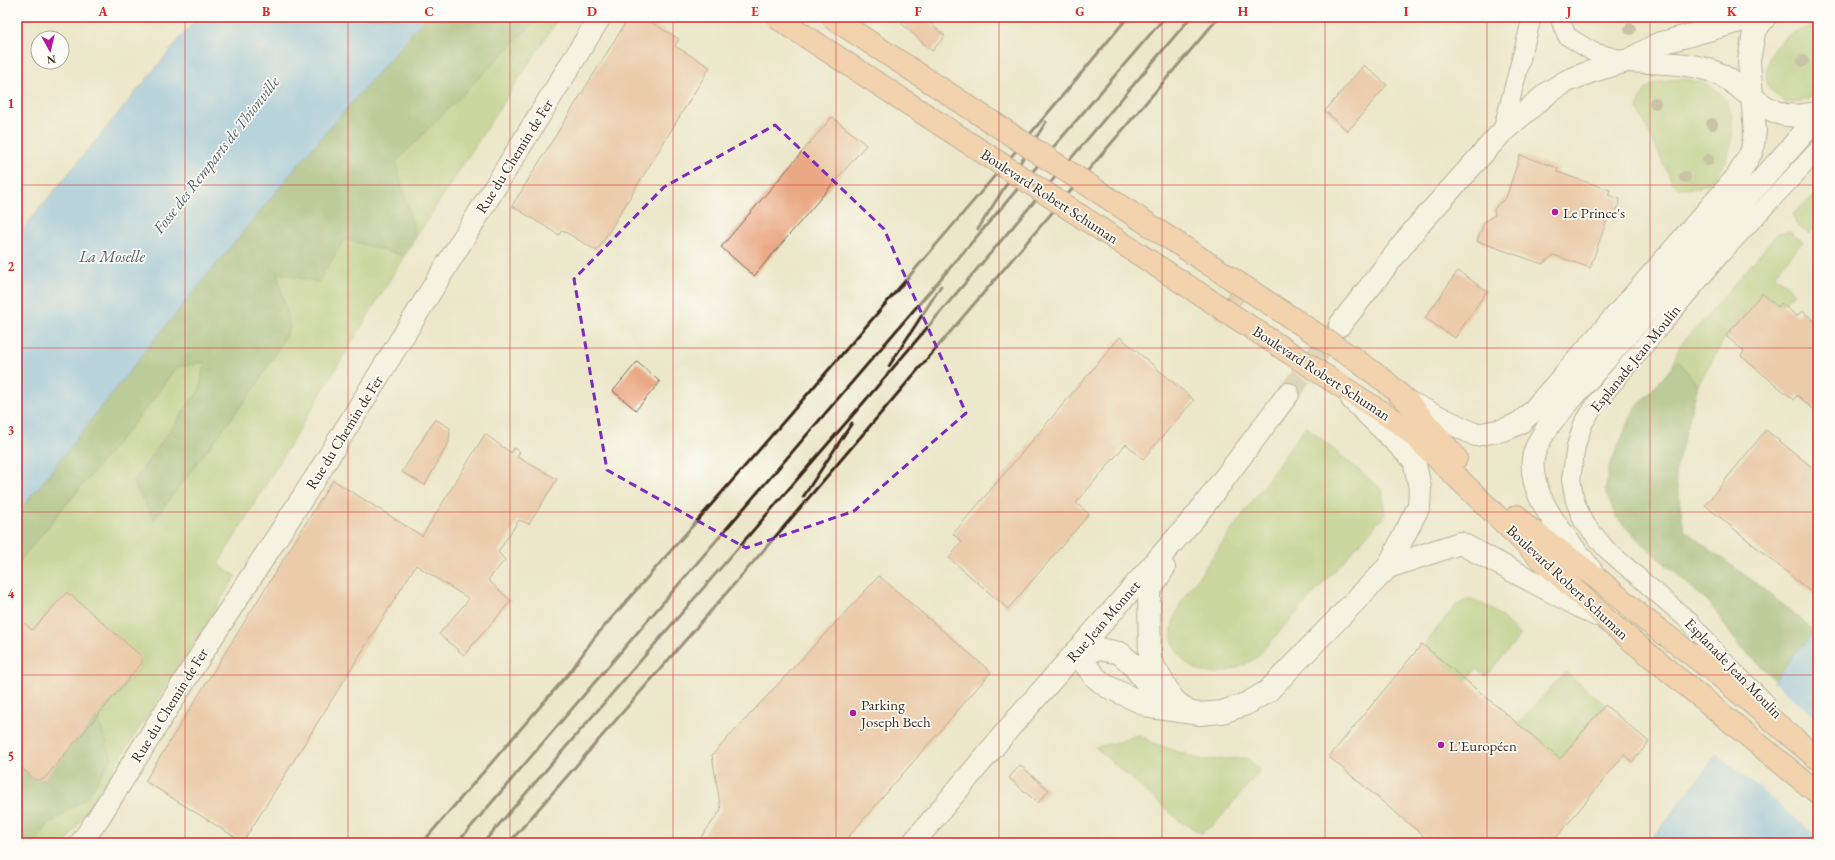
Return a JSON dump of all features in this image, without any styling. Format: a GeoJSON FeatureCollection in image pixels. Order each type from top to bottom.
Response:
{"type":"FeatureCollection","features":[{"type":"Feature","properties":{"kind":"main road","name":"Boulevard Robert Schuman"},"geometry":{"type":"LineString","coordinates":[[776,17],[1405,427],[1609,622],[1818,793]]}},
{"type":"Feature","properties":{"kind":"main road","name":"Boulevard Robert Schuman"},"geometry":{"type":"LineString","coordinates":[[831,17],[1356,360],[1385,381],[1408,402],[1450,452],[1485,484],[1526,526],[1598,579],[1642,617],[1725,672],[1818,759]]}},
{"type":"Feature","properties":{"kind":"street","name":"Rue du Chemin de Fer"},"geometry":{"type":"LineString","coordinates":[[82,843],[214,634],[316,477],[600,17]]}},
{"type":"Feature","properties":{"kind":"street"},"geometry":{"type":"LineString","coordinates":[[1340,325],[1416,228],[1502,132],[1537,102],[1568,81],[1590,72],[1627,61],[1658,44],[1755,17]]}},
{"type":"Feature","properties":{"kind":"street"},"geometry":{"type":"LineString","coordinates":[[1408,402],[1476,435],[1503,430],[1521,422],[1533,411],[1738,176],[1752,151],[1754,131],[1749,61],[1754,32],[1765,17]]}},
{"type":"Feature","properties":{"kind":"street"},"geometry":{"type":"LineString","coordinates":[[1627,61],[1689,66],[1709,70],[1726,77],[1752,97],[1776,112],[1801,116],[1818,113]]}},
{"type":"Feature","properties":{"kind":"street","name":"Esplanade Jean Moulin"},"geometry":{"type":"LineString","coordinates":[[1598,579],[1546,509],[1535,485],[1533,460],[1538,442],[1552,421],[1582,386],[1818,117]]}},
{"type":"Feature","properties":{"kind":"street"},"geometry":{"type":"LineString","coordinates":[[1076,652],[1095,677],[1119,692],[1151,707],[1200,714],[1222,712],[1246,704],[1268,691],[1388,568],[1419,506],[1420,488],[1414,460],[1336,383]]}},
{"type":"Feature","properties":{"kind":"street","name":"Rue Jean Monnet"},"geometry":{"type":"LineString","coordinates":[[913,843],[1011,726],[1196,516],[1288,394]]}},
{"type":"Feature","properties":{"kind":"street"},"geometry":{"type":"LineString","coordinates":[[1187,711],[1173,699],[1150,660],[1149,592],[1196,516]]}},
{"type":"Feature","properties":{"kind":"street"},"geometry":{"type":"LineString","coordinates":[[1388,568],[1460,543],[1609,622]]}},
{"type":"Feature","properties":{"kind":"street"},"geometry":{"type":"LineString","coordinates":[[1076,652],[1099,650],[1120,654],[1131,663],[1150,687],[1187,711]]}},
{"type":"Feature","properties":{"kind":"lane"},"geometry":{"type":"LineString","coordinates":[[1502,132],[1532,17]]}},
{"type":"Feature","properties":{"kind":"lane"},"geometry":{"type":"LineString","coordinates":[[1559,17],[1567,36],[1593,52],[1627,61]]}},
{"type":"Feature","properties":{"kind":"lane","name":"Esplanade Jean Moulin"},"geometry":{"type":"LineString","coordinates":[[1818,150],[1720,255],[1597,402],[1583,424],[1576,446],[1572,479],[1575,501],[1583,521],[1606,549],[1690,622],[1725,672],[1818,755]]}},
{"type":"Feature","properties":{"kind":"highlighted area"},"geometry":{"type":"Polygon","coordinates":[[[775,125],[884,229],[966,413],[854,511],[746,548],[607,470],[574,279],[664,187],[775,125]]]}},
{"type":"Feature","properties":{"kind":"green space"},"geometry":{"type":"Polygon","coordinates":[[[426,17],[539,17],[396,162],[416,237],[404,256],[345,239],[318,282],[277,273],[290,328],[254,389],[154,519],[133,482],[200,389],[204,362],[176,367],[148,406],[17,564],[17,512],[34,493],[146,350],[303,159],[426,17]]]}},
{"type":"Feature","properties":{"kind":"green space"},"geometry":{"type":"Polygon","coordinates":[[[539,17],[559,17],[416,237],[395,162],[539,17]]]}},
{"type":"Feature","properties":{"kind":"green space"},"geometry":{"type":"Polygon","coordinates":[[[1818,25],[1818,91],[1807,100],[1786,103],[1774,93],[1767,83],[1766,72],[1769,58],[1779,43],[1792,33],[1818,25]]]}},
{"type":"Feature","properties":{"kind":"green space"},"geometry":{"type":"Polygon","coordinates":[[[1681,79],[1704,83],[1715,88],[1723,96],[1728,105],[1732,127],[1732,139],[1729,150],[1720,171],[1711,182],[1688,189],[1679,188],[1672,182],[1638,109],[1644,93],[1652,84],[1681,79]]]}},
{"type":"Feature","properties":{"kind":"green space"},"geometry":{"type":"Polygon","coordinates":[[[1818,192],[1818,223],[1809,234],[1796,224],[1793,214],[1818,192]]]}},
{"type":"Feature","properties":{"kind":"green space"},"geometry":{"type":"Polygon","coordinates":[[[1790,232],[1803,242],[1774,275],[1794,292],[1784,304],[1781,303],[1778,307],[1761,293],[1726,336],[1698,385],[1679,361],[1672,367],[1680,345],[1705,319],[1778,233],[1790,232]]]}},
{"type":"Feature","properties":{"kind":"green space"},"geometry":{"type":"Polygon","coordinates":[[[344,238],[404,256],[218,564],[236,576],[66,843],[27,843],[36,841],[49,824],[86,798],[112,758],[97,717],[140,667],[142,658],[68,593],[63,595],[32,630],[17,617],[17,564],[148,406],[176,367],[205,362],[200,389],[133,482],[154,519],[254,389],[290,328],[277,273],[318,282],[344,238]]]}},
{"type":"Feature","properties":{"kind":"green space"},"geometry":{"type":"Polygon","coordinates":[[[1678,361],[1698,385],[1675,473],[1684,530],[1765,590],[1815,631],[1775,680],[1738,645],[1711,605],[1635,537],[1616,517],[1605,491],[1608,469],[1634,410],[1678,361]]]}},
{"type":"Feature","properties":{"kind":"green space"},"geometry":{"type":"Polygon","coordinates":[[[1306,426],[1382,490],[1385,515],[1256,658],[1237,668],[1227,671],[1207,673],[1198,670],[1189,665],[1181,657],[1173,643],[1172,627],[1177,612],[1184,597],[1306,426]]]}},
{"type":"Feature","properties":{"kind":"green space"},"geometry":{"type":"Polygon","coordinates":[[[1467,600],[1482,603],[1489,607],[1521,635],[1486,676],[1476,669],[1466,681],[1424,645],[1455,606],[1467,600]]]}},
{"type":"Feature","properties":{"kind":"green space"},"geometry":{"type":"Polygon","coordinates":[[[1565,672],[1605,705],[1560,759],[1518,724],[1565,672]]]}},
{"type":"Feature","properties":{"kind":"green space"},"geometry":{"type":"Polygon","coordinates":[[[97,717],[112,758],[86,798],[49,824],[36,841],[17,843],[17,764],[34,780],[44,779],[97,717]]]}},
{"type":"Feature","properties":{"kind":"green space"},"geometry":{"type":"Polygon","coordinates":[[[1139,734],[1153,743],[1202,760],[1247,758],[1260,770],[1215,824],[1201,833],[1180,821],[1095,747],[1118,742],[1139,734]]]}},
{"type":"Feature","properties":{"kind":"water","name":"La Moselle"},"geometry":{"type":"Polygon","coordinates":[[[198,17],[426,17],[303,159],[146,350],[34,493],[17,512],[17,236],[198,17]]]}},
{"type":"Feature","properties":{"kind":"water"},"geometry":{"type":"Polygon","coordinates":[[[1818,628],[1818,843],[1649,843],[1796,653],[1818,628]]]}},
{"type":"Feature","properties":{"kind":"pier"},"geometry":{"type":"Polygon","coordinates":[[[1772,681],[1818,719],[1818,837],[1716,753],[1772,681]]]}},
{"type":"Feature","properties":{"kind":"building"},"geometry":{"type":"Polygon","coordinates":[[[629,17],[642,17],[679,39],[675,46],[710,67],[597,251],[562,230],[559,235],[512,206],[629,17]]]}},
{"type":"Feature","properties":{"kind":"building"},"geometry":{"type":"Polygon","coordinates":[[[907,17],[923,17],[945,36],[932,51],[901,23],[907,17]]]}},
{"type":"Feature","properties":{"kind":"building"},"geometry":{"type":"Polygon","coordinates":[[[927,17],[939,17],[934,23],[927,17]]]}},
{"type":"Feature","properties":{"kind":"building"},"geometry":{"type":"Polygon","coordinates":[[[1364,65],[1387,85],[1348,131],[1325,111],[1364,65]]]}},
{"type":"Feature","properties":{"kind":"building"},"geometry":{"type":"Polygon","coordinates":[[[832,117],[866,145],[754,276],[721,247],[832,117]]]}},
{"type":"Feature","properties":{"kind":"building","name":"Le Prince's"},"geometry":{"type":"Polygon","coordinates":[[[1520,155],[1558,168],[1557,172],[1610,190],[1608,195],[1620,199],[1615,216],[1609,214],[1590,268],[1554,255],[1542,264],[1477,241],[1484,222],[1495,215],[1494,210],[1497,205],[1506,198],[1520,155]]]}},
{"type":"Feature","properties":{"kind":"building"},"geometry":{"type":"Polygon","coordinates":[[[1458,271],[1487,291],[1455,338],[1425,318],[1458,271]]]}},
{"type":"Feature","properties":{"kind":"building"},"geometry":{"type":"Polygon","coordinates":[[[1243,278],[1254,287],[1223,323],[1213,314],[1243,278]]]}},
{"type":"Feature","properties":{"kind":"building"},"geometry":{"type":"Polygon","coordinates":[[[1762,293],[1778,307],[1781,303],[1797,316],[1802,311],[1818,324],[1818,403],[1813,409],[1797,395],[1794,400],[1741,356],[1744,351],[1726,336],[1762,293]]]}},
{"type":"Feature","properties":{"kind":"building"},"geometry":{"type":"Polygon","coordinates":[[[1120,337],[1194,400],[1143,459],[1126,444],[1076,503],[1089,514],[1008,609],[949,558],[962,542],[953,534],[1120,337]]]}},
{"type":"Feature","properties":{"kind":"building"},"geometry":{"type":"Polygon","coordinates":[[[637,362],[660,382],[636,410],[613,391],[637,362]]]}},
{"type":"Feature","properties":{"kind":"building"},"geometry":{"type":"Polygon","coordinates":[[[435,419],[450,428],[449,442],[425,485],[402,472],[435,419]]]}},
{"type":"Feature","properties":{"kind":"building"},"geometry":{"type":"Polygon","coordinates":[[[1766,430],[1818,472],[1818,598],[1705,505],[1766,430]]]}},
{"type":"Feature","properties":{"kind":"building"},"geometry":{"type":"Polygon","coordinates":[[[485,434],[511,453],[514,448],[520,452],[517,457],[557,479],[529,524],[519,520],[498,552],[505,560],[488,580],[511,601],[464,655],[439,634],[469,599],[416,565],[243,842],[145,781],[333,480],[422,536],[485,434]]]}},
{"type":"Feature","properties":{"kind":"building","name":"Parking Joseph Bech"},"geometry":{"type":"Polygon","coordinates":[[[879,576],[991,672],[843,843],[704,843],[700,839],[721,810],[712,755],[879,576]]]}},
{"type":"Feature","properties":{"kind":"building"},"geometry":{"type":"Polygon","coordinates":[[[66,593],[71,595],[140,655],[142,658],[142,663],[44,779],[36,780],[17,764],[17,617],[32,630],[66,593]]]}},
{"type":"Feature","properties":{"kind":"building","name":"L'Européen"},"geometry":{"type":"Polygon","coordinates":[[[1422,644],[1560,759],[1605,705],[1649,742],[1632,762],[1624,755],[1552,843],[1432,843],[1329,757],[1422,644]]]}},
{"type":"Feature","properties":{"kind":"building"},"geometry":{"type":"Polygon","coordinates":[[[1020,765],[1049,790],[1038,803],[1009,778],[1020,765]]]}},
{"type":"Feature","properties":{"kind":"tunnel"},"geometry":{"type":"LineString","coordinates":[[1288,394],[1339,326]]}},
{"type":"Feature","properties":{"kind":"railway"},"geometry":{"type":"LineString","coordinates":[[422,843],[570,672],[594,638],[864,329],[997,174],[1128,17]]}},
{"type":"Feature","properties":{"kind":"railway"},"geometry":{"type":"LineString","coordinates":[[457,843],[1165,17]]}},
{"type":"Feature","properties":{"kind":"railway"},"geometry":{"type":"LineString","coordinates":[[483,843],[870,395],[1191,17]]}},
{"type":"Feature","properties":{"kind":"railway"},"geometry":{"type":"LineString","coordinates":[[509,843],[782,529],[1219,17]]}},
{"type":"Feature","properties":{"kind":"railway"},"geometry":{"type":"LineString","coordinates":[[978,229],[1046,122]]}},
{"type":"Feature","properties":{"kind":"railway"},"geometry":{"type":"LineString","coordinates":[[889,366],[941,286]]}},
{"type":"Feature","properties":{"kind":"railway"},"geometry":{"type":"LineString","coordinates":[[803,497],[852,423]]}},
{"type":"Feature","properties":{"kind":"place","name":"Le Prince's"},"geometry":{"type":"Point","coordinates":[1555,212]}},
{"type":"Feature","properties":{"kind":"place","name":"Parking Joseph Bech"},"geometry":{"type":"Point","coordinates":[853,713]}},
{"type":"Feature","properties":{"kind":"place","name":"L'Européen"},"geometry":{"type":"Point","coordinates":[1441,745]}},
{"type":"Feature","properties":{"kind":"water label","name":"Fosse des Remparts de Thionville"},"geometry":{"type":"Point","coordinates":[216,155]}}]}
